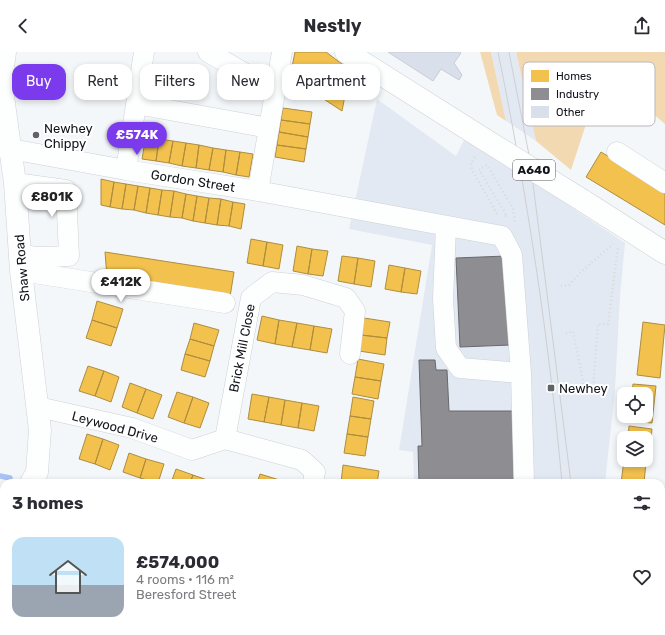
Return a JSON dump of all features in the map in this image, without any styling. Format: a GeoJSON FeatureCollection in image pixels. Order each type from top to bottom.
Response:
{"type":"FeatureCollection","features":[{"type":"Feature","properties":{"kind":"main road","name":"Shaw Road"},"geometry":{"type":"LineString","coordinates":[[5,52],[1,82],[6,148],[15,182],[21,262],[40,430],[37,472],[33,479]]}},
{"type":"Feature","properties":{"kind":"main road","name":"A640"},"geometry":{"type":"LineString","coordinates":[[346,52],[665,252]]}},
{"type":"Feature","properties":{"kind":"street"},"geometry":{"type":"LineString","coordinates":[[126,170],[144,52]]}},
{"type":"Feature","properties":{"kind":"street"},"geometry":{"type":"LineString","coordinates":[[208,52],[275,91]]}},
{"type":"Feature","properties":{"kind":"street"},"geometry":{"type":"LineString","coordinates":[[258,191],[282,52]]}},
{"type":"Feature","properties":{"kind":"street"},"geometry":{"type":"LineString","coordinates":[[136,104],[269,128]]}},
{"type":"Feature","properties":{"kind":"street","name":"Gordon Street"},"geometry":{"type":"LineString","coordinates":[[6,148],[126,170],[258,191],[502,236],[512,255],[521,373]]}},
{"type":"Feature","properties":{"kind":"street"},"geometry":{"type":"LineString","coordinates":[[617,152],[665,183]]}},
{"type":"Feature","properties":{"kind":"street"},"geometry":{"type":"LineString","coordinates":[[15,182],[66,190],[69,256],[36,257],[21,262]]}},
{"type":"Feature","properties":{"kind":"street"},"geometry":{"type":"LineString","coordinates":[[446,226],[443,299],[446,348],[460,368],[521,373],[524,479]]}},
{"type":"Feature","properties":{"kind":"street"},"geometry":{"type":"LineString","coordinates":[[21,262],[225,303]]}},
{"type":"Feature","properties":{"kind":"street","name":"Brick Mill Close"},"geometry":{"type":"LineString","coordinates":[[225,439],[251,298],[272,282],[303,286],[346,298],[355,311],[350,354]]}},
{"type":"Feature","properties":{"kind":"street","name":"Leywood Drive"},"geometry":{"type":"LineString","coordinates":[[38,407],[132,428],[192,450],[225,439]]}},
{"type":"Feature","properties":{"kind":"street"},"geometry":{"type":"LineString","coordinates":[[225,439],[302,460],[315,472],[314,479]]}},
{"type":"Feature","properties":{"kind":"path"},"geometry":{"type":"LineString","coordinates":[[487,141],[471,162],[472,170],[500,218],[507,216],[480,170],[487,165],[512,208],[516,227]]}},
{"type":"Feature","properties":{"kind":"path"},"geometry":{"type":"LineString","coordinates":[[560,286],[569,285],[580,273],[619,239]]}},
{"type":"Feature","properties":{"kind":"path"},"geometry":{"type":"LineString","coordinates":[[566,333],[573,331],[585,391],[593,390],[598,324],[608,324],[618,246]]}},
{"type":"Feature","properties":{"kind":"shaded area"},"geometry":{"type":"Polygon","coordinates":[[[480,52],[491,52],[506,121],[497,115],[480,52]]]}},
{"type":"Feature","properties":{"kind":"shaded area"},"geometry":{"type":"Polygon","coordinates":[[[491,52],[516,52],[523,83],[523,126],[533,126],[536,141],[506,121],[491,52]]]}},
{"type":"Feature","properties":{"kind":"shaded area"},"geometry":{"type":"Polygon","coordinates":[[[516,52],[665,52],[665,124],[655,115],[655,62],[523,62],[523,83],[516,52]]]}},
{"type":"Feature","properties":{"kind":"shaded area"},"geometry":{"type":"Polygon","coordinates":[[[377,100],[456,156],[464,140],[550,193],[625,243],[620,296],[615,390],[605,479],[414,479],[413,452],[399,450],[432,245],[349,229],[377,100]]]}},
{"type":"Feature","properties":{"kind":"shaded area"},"geometry":{"type":"Polygon","coordinates":[[[533,126],[585,126],[571,170],[536,141],[533,126]]]}},
{"type":"Feature","properties":{"kind":"building: Homes"},"geometry":{"type":"Polygon","coordinates":[[[295,52],[326,52],[342,64],[293,64],[295,52]]]}},
{"type":"Feature","properties":{"kind":"building: Homes"},"geometry":{"type":"Polygon","coordinates":[[[325,100],[344,100],[342,111],[325,100]]]}},
{"type":"Feature","properties":{"kind":"building: Homes"},"geometry":{"type":"Polygon","coordinates":[[[283,108],[312,112],[310,124],[281,120],[283,108]]]}},
{"type":"Feature","properties":{"kind":"building: Homes"},"geometry":{"type":"Polygon","coordinates":[[[281,120],[310,124],[308,137],[279,132],[281,120]]]}},
{"type":"Feature","properties":{"kind":"building: Homes"},"geometry":{"type":"Polygon","coordinates":[[[279,132],[308,137],[306,149],[277,145],[279,132]]]}},
{"type":"Feature","properties":{"kind":"building: Homes"},"geometry":{"type":"Polygon","coordinates":[[[146,136],[159,139],[156,161],[142,159],[146,136]]]}},
{"type":"Feature","properties":{"kind":"building: Homes"},"geometry":{"type":"Polygon","coordinates":[[[159,139],[173,141],[169,163],[156,161],[159,139]]]}},
{"type":"Feature","properties":{"kind":"building: Homes"},"geometry":{"type":"Polygon","coordinates":[[[173,141],[186,143],[182,166],[169,163],[173,141]]]}},
{"type":"Feature","properties":{"kind":"building: Homes"},"geometry":{"type":"Polygon","coordinates":[[[186,143],[199,145],[196,168],[182,166],[186,143]]]}},
{"type":"Feature","properties":{"kind":"building: Homes"},"geometry":{"type":"Polygon","coordinates":[[[199,145],[213,148],[209,170],[196,168],[199,145]]]}},
{"type":"Feature","properties":{"kind":"building: Homes"},"geometry":{"type":"Polygon","coordinates":[[[277,145],[306,149],[304,162],[275,157],[277,145]]]}},
{"type":"Feature","properties":{"kind":"building: Homes"},"geometry":{"type":"Polygon","coordinates":[[[213,148],[226,150],[223,172],[209,170],[213,148]]]}},
{"type":"Feature","properties":{"kind":"building: Homes"},"geometry":{"type":"Polygon","coordinates":[[[226,150],[240,152],[236,175],[223,172],[226,150]]]}},
{"type":"Feature","properties":{"kind":"building: Homes"},"geometry":{"type":"Polygon","coordinates":[[[240,152],[253,154],[249,177],[236,175],[240,152]]]}},
{"type":"Feature","properties":{"kind":"building: Homes"},"geometry":{"type":"Polygon","coordinates":[[[601,152],[665,190],[665,225],[586,177],[601,152]]]}},
{"type":"Feature","properties":{"kind":"building: Homes"},"geometry":{"type":"Polygon","coordinates":[[[101,179],[114,182],[110,207],[101,205],[101,179]]]}},
{"type":"Feature","properties":{"kind":"building: Homes"},"geometry":{"type":"Polygon","coordinates":[[[114,182],[126,184],[122,209],[110,207],[114,182]]]}},
{"type":"Feature","properties":{"kind":"building: Homes"},"geometry":{"type":"Polygon","coordinates":[[[126,184],[138,186],[134,210],[122,209],[126,184]]]}},
{"type":"Feature","properties":{"kind":"building: Homes"},"geometry":{"type":"Polygon","coordinates":[[[138,186],[150,188],[146,213],[134,210],[138,186]]]}},
{"type":"Feature","properties":{"kind":"building: Homes"},"geometry":{"type":"Polygon","coordinates":[[[150,188],[162,190],[158,215],[146,213],[150,188]]]}},
{"type":"Feature","properties":{"kind":"building: Homes"},"geometry":{"type":"Polygon","coordinates":[[[162,190],[174,191],[170,217],[158,215],[162,190]]]}},
{"type":"Feature","properties":{"kind":"building: Homes"},"geometry":{"type":"Polygon","coordinates":[[[174,191],[186,194],[182,218],[170,217],[174,191]]]}},
{"type":"Feature","properties":{"kind":"building: Homes"},"geometry":{"type":"Polygon","coordinates":[[[186,194],[197,196],[193,221],[182,218],[186,194]]]}},
{"type":"Feature","properties":{"kind":"building: Homes"},"geometry":{"type":"Polygon","coordinates":[[[197,196],[209,198],[205,223],[193,221],[197,196]]]}},
{"type":"Feature","properties":{"kind":"building: Homes"},"geometry":{"type":"Polygon","coordinates":[[[209,198],[221,199],[217,225],[205,223],[209,198]]]}},
{"type":"Feature","properties":{"kind":"building: Homes"},"geometry":{"type":"Polygon","coordinates":[[[221,199],[233,202],[229,226],[217,225],[221,199]]]}},
{"type":"Feature","properties":{"kind":"building: Homes"},"geometry":{"type":"Polygon","coordinates":[[[233,202],[245,204],[241,229],[229,226],[233,202]]]}},
{"type":"Feature","properties":{"kind":"building: Homes"},"geometry":{"type":"Polygon","coordinates":[[[251,239],[267,242],[263,266],[247,263],[251,239]]]}},
{"type":"Feature","properties":{"kind":"building: Homes"},"geometry":{"type":"Polygon","coordinates":[[[267,242],[283,245],[279,269],[263,266],[267,242]]]}},
{"type":"Feature","properties":{"kind":"building: Homes"},"geometry":{"type":"Polygon","coordinates":[[[297,246],[312,249],[308,274],[293,271],[297,246]]]}},
{"type":"Feature","properties":{"kind":"building: Homes"},"geometry":{"type":"Polygon","coordinates":[[[312,249],[328,251],[323,276],[308,274],[312,249]]]}},
{"type":"Feature","properties":{"kind":"building: Homes"},"geometry":{"type":"Polygon","coordinates":[[[105,252],[234,272],[230,297],[107,277],[105,252]]]}},
{"type":"Feature","properties":{"kind":"building: Homes"},"geometry":{"type":"Polygon","coordinates":[[[342,256],[358,258],[354,284],[338,281],[342,256]]]}},
{"type":"Feature","properties":{"kind":"building: Homes"},"geometry":{"type":"Polygon","coordinates":[[[358,258],[375,261],[371,287],[354,284],[358,258]]]}},
{"type":"Feature","properties":{"kind":"building: Homes"},"geometry":{"type":"Polygon","coordinates":[[[389,265],[405,268],[401,292],[385,289],[389,265]]]}},
{"type":"Feature","properties":{"kind":"building: Homes"},"geometry":{"type":"Polygon","coordinates":[[[405,268],[421,271],[417,294],[401,292],[405,268]]]}},
{"type":"Feature","properties":{"kind":"building: Homes"},"geometry":{"type":"Polygon","coordinates":[[[97,301],[123,309],[117,328],[92,320],[97,301]]]}},
{"type":"Feature","properties":{"kind":"building: Homes"},"geometry":{"type":"Polygon","coordinates":[[[262,316],[279,320],[275,344],[257,340],[262,316]]]}},
{"type":"Feature","properties":{"kind":"building: Homes"},"geometry":{"type":"Polygon","coordinates":[[[364,318],[390,322],[387,338],[361,335],[364,318]]]}},
{"type":"Feature","properties":{"kind":"building: Homes"},"geometry":{"type":"Polygon","coordinates":[[[92,320],[117,328],[111,346],[86,338],[92,320]]]}},
{"type":"Feature","properties":{"kind":"building: Homes"},"geometry":{"type":"Polygon","coordinates":[[[279,320],[297,323],[292,347],[275,344],[279,320]]]}},
{"type":"Feature","properties":{"kind":"building: Homes"},"geometry":{"type":"Polygon","coordinates":[[[643,322],[665,325],[660,378],[637,375],[643,322]]]}},
{"type":"Feature","properties":{"kind":"building: Homes"},"geometry":{"type":"Polygon","coordinates":[[[194,323],[219,330],[214,346],[190,339],[194,323]]]}},
{"type":"Feature","properties":{"kind":"building: Homes"},"geometry":{"type":"Polygon","coordinates":[[[297,323],[314,326],[310,350],[292,347],[297,323]]]}},
{"type":"Feature","properties":{"kind":"building: Homes"},"geometry":{"type":"Polygon","coordinates":[[[314,326],[332,329],[327,353],[310,350],[314,326]]]}},
{"type":"Feature","properties":{"kind":"building: Homes"},"geometry":{"type":"Polygon","coordinates":[[[361,335],[387,338],[385,355],[359,351],[361,335]]]}},
{"type":"Feature","properties":{"kind":"building: Homes"},"geometry":{"type":"Polygon","coordinates":[[[190,339],[214,346],[210,361],[185,354],[190,339]]]}},
{"type":"Feature","properties":{"kind":"building: Homes"},"geometry":{"type":"Polygon","coordinates":[[[185,354],[210,361],[205,377],[181,370],[185,354]]]}},
{"type":"Feature","properties":{"kind":"building: Homes"},"geometry":{"type":"Polygon","coordinates":[[[358,359],[384,364],[381,381],[355,377],[358,359]]]}},
{"type":"Feature","properties":{"kind":"building: Homes"},"geometry":{"type":"Polygon","coordinates":[[[88,366],[104,371],[95,396],[79,391],[88,366]]]}},
{"type":"Feature","properties":{"kind":"building: Homes"},"geometry":{"type":"Polygon","coordinates":[[[104,371],[119,377],[111,402],[95,396],[104,371]]]}},
{"type":"Feature","properties":{"kind":"building: Homes"},"geometry":{"type":"Polygon","coordinates":[[[355,377],[381,381],[378,399],[352,394],[355,377]]]}},
{"type":"Feature","properties":{"kind":"building: Homes"},"geometry":{"type":"Polygon","coordinates":[[[130,383],[146,389],[137,413],[122,407],[130,383]]]}},
{"type":"Feature","properties":{"kind":"building: Homes"},"geometry":{"type":"Polygon","coordinates":[[[633,384],[656,386],[653,414],[653,387],[633,387],[633,384]]]}},
{"type":"Feature","properties":{"kind":"building: Homes"},"geometry":{"type":"Polygon","coordinates":[[[146,389],[162,395],[153,419],[137,413],[146,389]]]}},
{"type":"Feature","properties":{"kind":"building: Homes"},"geometry":{"type":"Polygon","coordinates":[[[177,392],[193,397],[184,423],[168,417],[177,392]]]}},
{"type":"Feature","properties":{"kind":"building: Homes"},"geometry":{"type":"Polygon","coordinates":[[[252,394],[269,397],[264,422],[248,419],[252,394]]]}},
{"type":"Feature","properties":{"kind":"building: Homes"},"geometry":{"type":"Polygon","coordinates":[[[193,397],[209,403],[200,428],[184,423],[193,397]]]}},
{"type":"Feature","properties":{"kind":"building: Homes"},"geometry":{"type":"Polygon","coordinates":[[[269,397],[285,400],[281,425],[264,422],[269,397]]]}},
{"type":"Feature","properties":{"kind":"building: Homes"},"geometry":{"type":"Polygon","coordinates":[[[353,397],[374,401],[371,419],[350,416],[353,397]]]}},
{"type":"Feature","properties":{"kind":"building: Homes"},"geometry":{"type":"Polygon","coordinates":[[[285,400],[302,403],[298,428],[281,425],[285,400]]]}},
{"type":"Feature","properties":{"kind":"building: Homes"},"geometry":{"type":"Polygon","coordinates":[[[302,403],[319,406],[314,431],[298,428],[302,403]]]}},
{"type":"Feature","properties":{"kind":"building: Homes"},"geometry":{"type":"Polygon","coordinates":[[[350,416],[371,419],[368,437],[347,434],[350,416]]]}},
{"type":"Feature","properties":{"kind":"building: Homes"},"geometry":{"type":"Polygon","coordinates":[[[629,426],[652,429],[652,431],[629,431],[629,426]]]}},
{"type":"Feature","properties":{"kind":"building: Homes"},"geometry":{"type":"Polygon","coordinates":[[[87,434],[103,439],[95,464],[79,459],[87,434]]]}},
{"type":"Feature","properties":{"kind":"building: Homes"},"geometry":{"type":"Polygon","coordinates":[[[347,434],[368,437],[365,456],[344,453],[347,434]]]}},
{"type":"Feature","properties":{"kind":"building: Homes"},"geometry":{"type":"Polygon","coordinates":[[[103,439],[119,445],[110,470],[95,464],[103,439]]]}},
{"type":"Feature","properties":{"kind":"building: Homes"},"geometry":{"type":"Polygon","coordinates":[[[129,453],[146,459],[140,478],[123,472],[129,453]]]}},
{"type":"Feature","properties":{"kind":"building: Homes"},"geometry":{"type":"Polygon","coordinates":[[[146,459],[164,464],[159,479],[140,478],[146,459]]]}},
{"type":"Feature","properties":{"kind":"building: Homes"},"geometry":{"type":"Polygon","coordinates":[[[343,465],[379,471],[378,479],[341,479],[343,465]]]}},
{"type":"Feature","properties":{"kind":"building: Homes"},"geometry":{"type":"Polygon","coordinates":[[[623,467],[646,467],[644,479],[622,479],[623,467]]]}},
{"type":"Feature","properties":{"kind":"building: Homes"},"geometry":{"type":"Polygon","coordinates":[[[176,469],[193,475],[192,479],[172,479],[176,469]]]}},
{"type":"Feature","properties":{"kind":"building: Homes"},"geometry":{"type":"Polygon","coordinates":[[[260,474],[276,479],[258,479],[260,474]]]}},
{"type":"Feature","properties":{"kind":"building: Homes"},"geometry":{"type":"Polygon","coordinates":[[[193,475],[204,479],[192,479],[193,475]]]}},
{"type":"Feature","properties":{"kind":"building: Industry"},"geometry":{"type":"Polygon","coordinates":[[[506,256],[511,345],[460,347],[456,258],[506,256]]]}},
{"type":"Feature","properties":{"kind":"building: Industry"},"geometry":{"type":"Polygon","coordinates":[[[419,360],[435,360],[436,370],[447,370],[449,411],[514,411],[517,479],[419,479],[418,446],[422,446],[419,360]]]}},
{"type":"Feature","properties":{"kind":"building: Other"},"geometry":{"type":"Polygon","coordinates":[[[388,52],[459,52],[461,53],[454,63],[462,75],[459,80],[441,69],[433,81],[388,52]]]}},
{"type":"Feature","properties":{"kind":"waterway"},"geometry":{"type":"LineString","coordinates":[[0,476],[10,478]]}},
{"type":"Feature","properties":{"kind":"tram line"},"geometry":{"type":"LineString","coordinates":[[498,52],[528,213],[551,375],[562,479]]}},
{"type":"Feature","properties":{"kind":"tram line"},"geometry":{"type":"LineString","coordinates":[[509,52],[523,124]]}},
{"type":"Feature","properties":{"kind":"tram line"},"geometry":{"type":"LineString","coordinates":[[523,126],[530,160],[570,479]]}},
{"type":"Feature","properties":{"kind":"place","name":"Newhey Chippy"},"geometry":{"type":"Point","coordinates":[36,135]}},
{"type":"Feature","properties":{"kind":"place","name":"Newhey"},"geometry":{"type":"Point","coordinates":[551,388]}}]}
